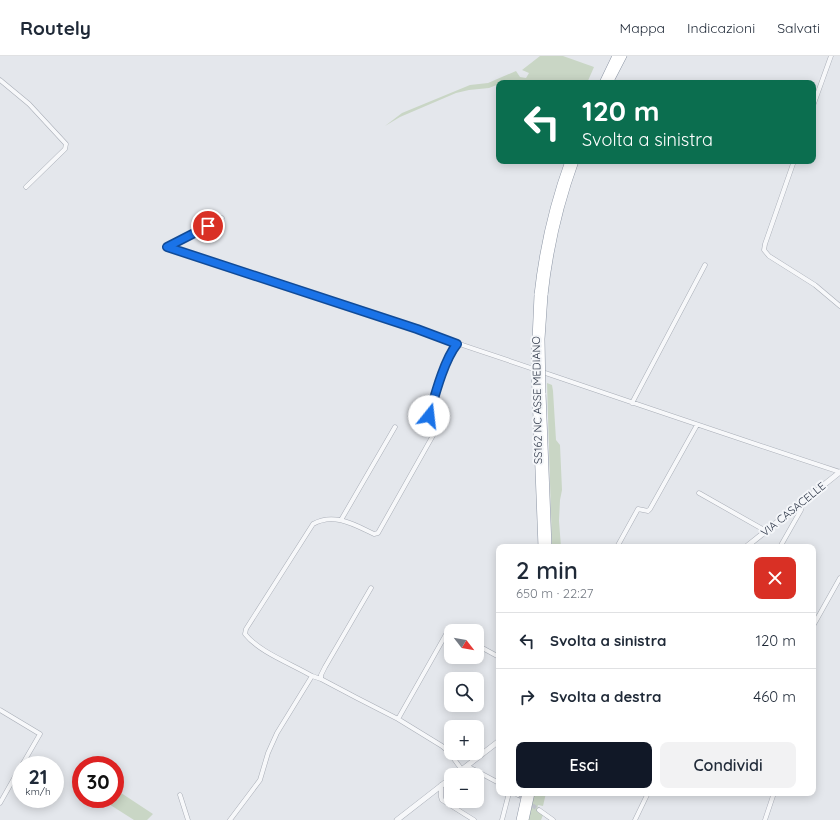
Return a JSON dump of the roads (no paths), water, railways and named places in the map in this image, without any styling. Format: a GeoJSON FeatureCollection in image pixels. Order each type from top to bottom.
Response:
{"type":"FeatureCollection","features":[{"type":"Feature","properties":{"kind":"highway"},"geometry":{"type":"LineString","coordinates":[[609,80],[616,56]]}},
{"type":"Feature","properties":{"kind":"highway"},"geometry":{"type":"LineString","coordinates":[[605,80],[623,56]]}},
{"type":"Feature","properties":{"kind":"highway","name":"SS162 NC ASSE MEDIANO"},"geometry":{"type":"LineString","coordinates":[[542,544],[539,393],[541,295],[550,249],[554,215],[568,164]]}},
{"type":"Feature","properties":{"kind":"highway","name":"SS162 NC ASSE MEDIANO"},"geometry":{"type":"LineString","coordinates":[[554,215],[573,164]]}},
{"type":"Feature","properties":{"kind":"highway","name":"SS162 NC ASSE MEDIANO"},"geometry":{"type":"LineString","coordinates":[[539,393],[548,544]]}},
{"type":"Feature","properties":{"kind":"highway"},"geometry":{"type":"LineString","coordinates":[[520,796],[520,820]]}},
{"type":"Feature","properties":{"kind":"highway"},"geometry":{"type":"LineString","coordinates":[[526,820],[530,796]]}},
{"type":"Feature","properties":{"kind":"street"},"geometry":{"type":"LineString","coordinates":[[816,98],[831,56]]}},
{"type":"Feature","properties":{"kind":"street"},"geometry":{"type":"LineString","coordinates":[[0,80],[29,104],[66,144],[65,149],[26,187]]}},
{"type":"Feature","properties":{"kind":"street"},"geometry":{"type":"LineString","coordinates":[[793,164],[764,250],[769,256],[815,286],[840,306]]}},
{"type":"Feature","properties":{"kind":"street"},"geometry":{"type":"LineString","coordinates":[[222,218],[167,247],[417,329],[457,344],[840,472]]}},
{"type":"Feature","properties":{"kind":"street"},"geometry":{"type":"LineString","coordinates":[[632,402],[705,265]]}},
{"type":"Feature","properties":{"kind":"street"},"geometry":{"type":"LineString","coordinates":[[429,416],[444,369],[453,348],[457,344]]}},
{"type":"Feature","properties":{"kind":"street"},"geometry":{"type":"LineString","coordinates":[[440,423],[376,534],[341,520],[326,519],[313,524],[246,629],[245,634],[249,639],[272,654],[312,676],[321,679],[398,719],[442,746],[449,752],[461,768]]}},
{"type":"Feature","properties":{"kind":"street"},"geometry":{"type":"LineString","coordinates":[[619,544],[638,509],[640,508],[647,511],[650,509],[697,424]]}},
{"type":"Feature","properties":{"kind":"street"},"geometry":{"type":"LineString","coordinates":[[341,520],[395,426]]}},
{"type":"Feature","properties":{"kind":"street","name":"VIA CASACELLE"},"geometry":{"type":"LineString","coordinates":[[750,544],[840,472]]}},
{"type":"Feature","properties":{"kind":"street"},"geometry":{"type":"LineString","coordinates":[[699,493],[766,531]]}},
{"type":"Feature","properties":{"kind":"street"},"geometry":{"type":"LineString","coordinates":[[782,544],[801,510],[800,504]]}},
{"type":"Feature","properties":{"kind":"street"},"geometry":{"type":"LineString","coordinates":[[816,621],[840,578]]}},
{"type":"Feature","properties":{"kind":"street"},"geometry":{"type":"LineString","coordinates":[[321,679],[321,675],[325,667],[371,588]]}},
{"type":"Feature","properties":{"kind":"street"},"geometry":{"type":"LineString","coordinates":[[398,719],[444,638]]}},
{"type":"Feature","properties":{"kind":"street"},"geometry":{"type":"LineString","coordinates":[[484,649],[496,655]]}},
{"type":"Feature","properties":{"kind":"street"},"geometry":{"type":"LineString","coordinates":[[230,820],[260,780],[268,753],[277,733],[312,676]]}},
{"type":"Feature","properties":{"kind":"street"},"geometry":{"type":"LineString","coordinates":[[0,710],[40,734],[27,756]]}},
{"type":"Feature","properties":{"kind":"street"},"geometry":{"type":"LineString","coordinates":[[464,768],[496,743]]}},
{"type":"Feature","properties":{"kind":"street"},"geometry":{"type":"LineString","coordinates":[[467,766],[496,781]]}},
{"type":"Feature","properties":{"kind":"street"},"geometry":{"type":"LineString","coordinates":[[0,803],[12,782]]}},
{"type":"Feature","properties":{"kind":"street"},"geometry":{"type":"LineString","coordinates":[[397,820],[444,784]]}},
{"type":"Feature","properties":{"kind":"street"},"geometry":{"type":"LineString","coordinates":[[441,786],[442,800],[474,820]]}},
{"type":"Feature","properties":{"kind":"street"},"geometry":{"type":"LineString","coordinates":[[180,795],[188,820]]}},
{"type":"Feature","properties":{"kind":"street"},"geometry":{"type":"LineString","coordinates":[[502,820],[507,796]]}},
{"type":"Feature","properties":{"kind":"street"},"geometry":{"type":"LineString","coordinates":[[635,820],[647,796]]}},
{"type":"Feature","properties":{"kind":"street"},"geometry":{"type":"LineString","coordinates":[[765,820],[773,796]]}},
{"type":"Feature","properties":{"kind":"street"},"geometry":{"type":"LineString","coordinates":[[539,810],[553,820]]}},
{"type":"Feature","properties":{"kind":"tunnel"},"geometry":{"type":"LineString","coordinates":[[519,796],[539,810]]}}]}
